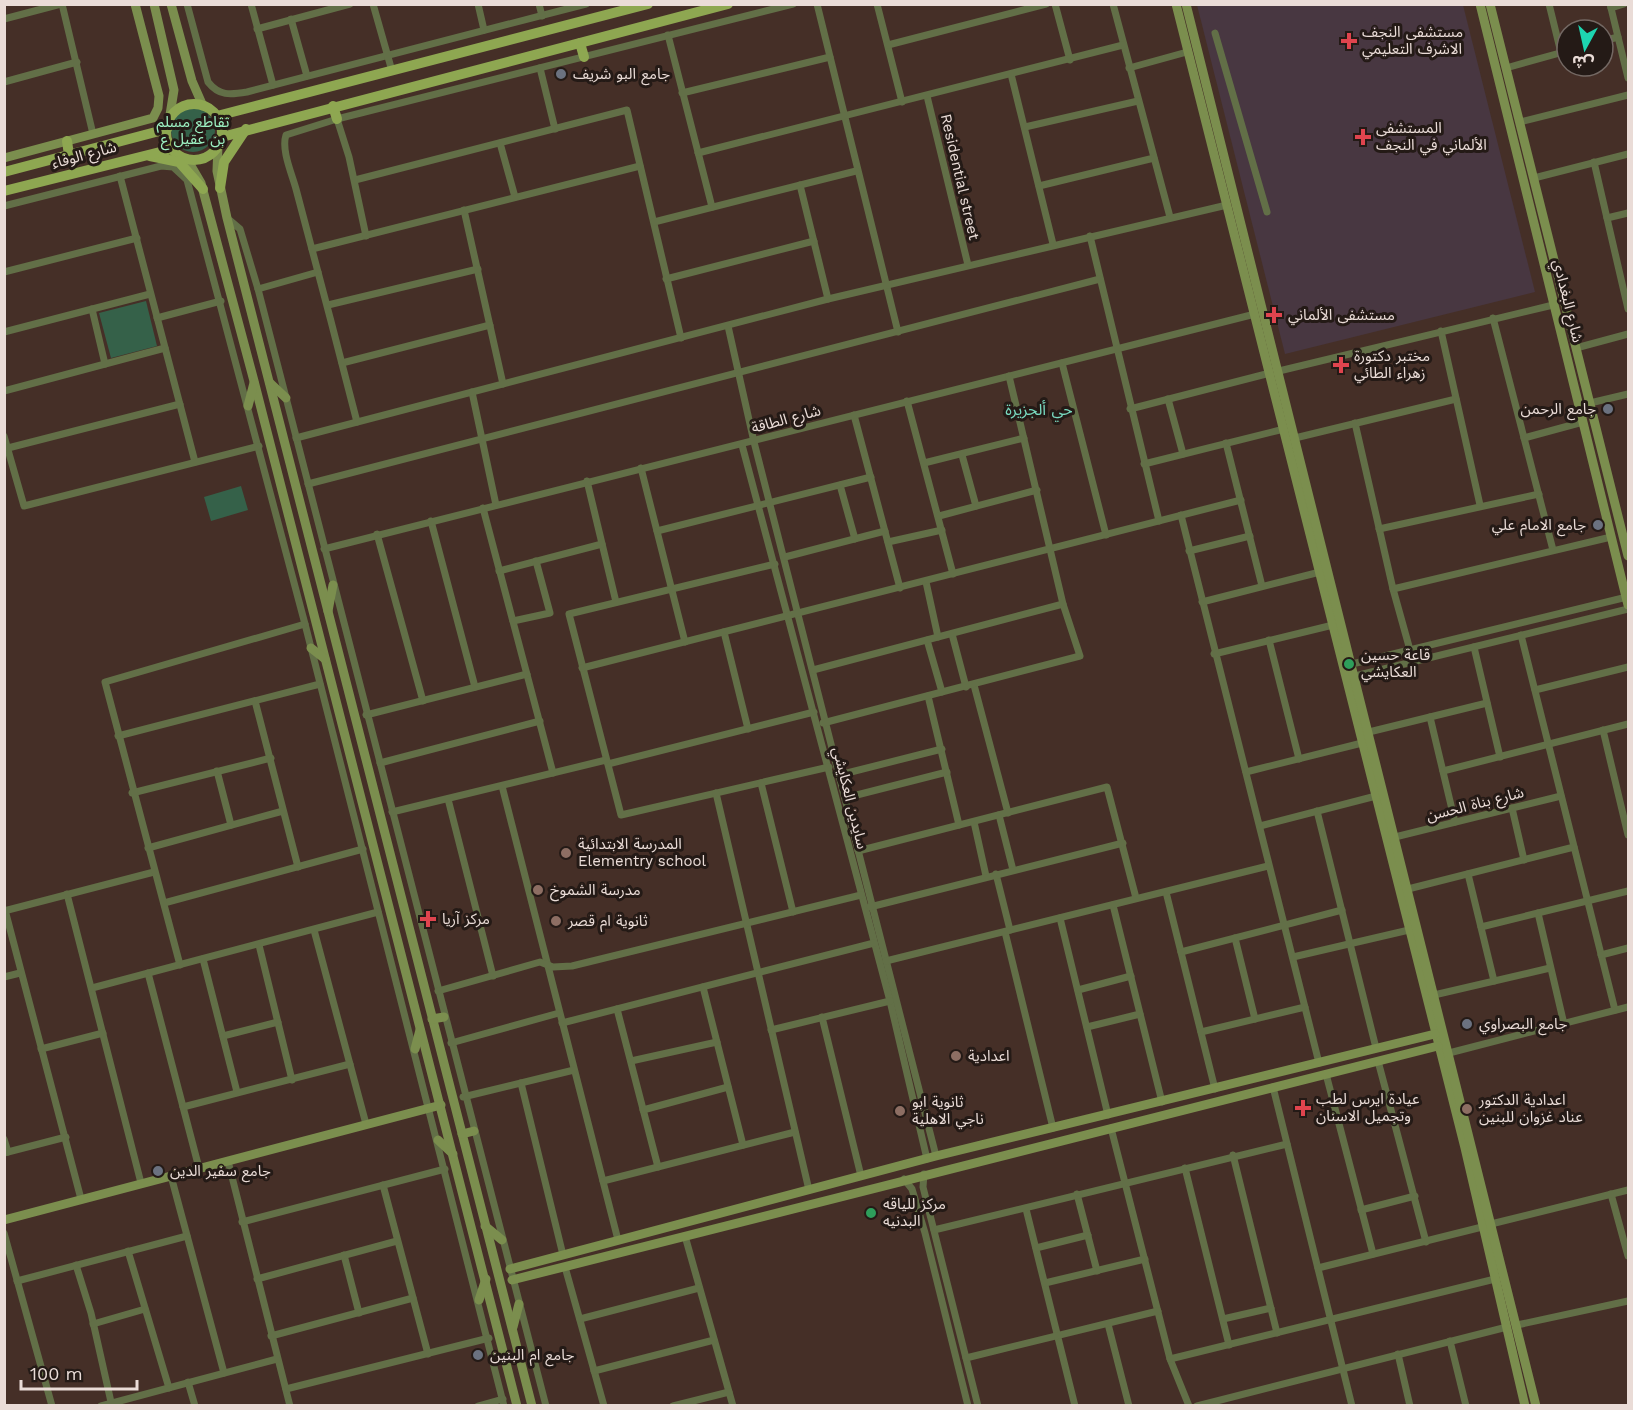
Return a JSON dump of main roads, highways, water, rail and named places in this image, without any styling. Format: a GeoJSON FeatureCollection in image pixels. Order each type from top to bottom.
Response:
{"type":"FeatureCollection","features":[{"type":"Feature","properties":{"kind":"main road"},"geometry":{"type":"LineString","coordinates":[[217,116],[648,4]]}},
{"type":"Feature","properties":{"kind":"main road"},"geometry":{"type":"LineString","coordinates":[[220,142],[217,116],[203,106],[187,106],[179,109],[168,125],[172,149],[188,159],[205,158],[220,142],[246,129],[728,4]]}},
{"type":"Feature","properties":{"kind":"main road"},"geometry":{"type":"LineString","coordinates":[[580,43],[584,57]]}},
{"type":"Feature","properties":{"kind":"main road"},"geometry":{"type":"LineString","coordinates":[[376,96],[365,90],[369,81],[399,72],[406,67]]}},
{"type":"Feature","properties":{"kind":"main road"},"geometry":{"type":"LineString","coordinates":[[333,106],[337,119]]}},
{"type":"Feature","properties":{"kind":"main road","name":"شارع الوفاء"},"geometry":{"type":"LineString","coordinates":[[4,172],[168,125]]}},
{"type":"Feature","properties":{"kind":"main road"},"geometry":{"type":"LineString","coordinates":[[220,188],[224,162],[246,129]]}},
{"type":"Feature","properties":{"kind":"main road"},"geometry":{"type":"LineString","coordinates":[[66,141],[69,154]]}},
{"type":"Feature","properties":{"kind":"main road","name":"شارع الوفاء"},"geometry":{"type":"LineString","coordinates":[[4,191],[172,149]]}},
{"type":"Feature","properties":{"kind":"main road"},"geometry":{"type":"LineString","coordinates":[[143,155],[179,162],[203,189]]}},
{"type":"Feature","properties":{"kind":"main road"},"geometry":{"type":"LineString","coordinates":[[4,186],[33,177],[32,169],[23,167]]}},
{"type":"Feature","properties":{"kind":"place","name":"مستشفى النجف الاشرف التعليمي"},"geometry":{"type":"Point","coordinates":[1349,41]}},
{"type":"Feature","properties":{"kind":"place","name":"جامع البو شريف"},"geometry":{"type":"Point","coordinates":[561,74]}},
{"type":"Feature","properties":{"kind":"place","name":"المستشفى الألماني في النجف"},"geometry":{"type":"Point","coordinates":[1363,137]}},
{"type":"Feature","properties":{"kind":"place","name":"مستشفى الألماني"},"geometry":{"type":"Point","coordinates":[1274,315]}},
{"type":"Feature","properties":{"kind":"place","name":"مختبر دكتورة زهراء الطائي"},"geometry":{"type":"Point","coordinates":[1341,365]}},
{"type":"Feature","properties":{"kind":"place","name":"جامع الرحمن"},"geometry":{"type":"Point","coordinates":[1608,409]}},
{"type":"Feature","properties":{"kind":"place","name":"جامع الامام علي"},"geometry":{"type":"Point","coordinates":[1598,525]}},
{"type":"Feature","properties":{"kind":"place","name":"قاعة حسين العكايشي"},"geometry":{"type":"Point","coordinates":[1349,664]}},
{"type":"Feature","properties":{"kind":"place","name":"المدرسة الابتدائية Elementry school"},"geometry":{"type":"Point","coordinates":[566,853]}},
{"type":"Feature","properties":{"kind":"place","name":"مدرسة الشموخ"},"geometry":{"type":"Point","coordinates":[538,890]}},
{"type":"Feature","properties":{"kind":"place","name":"مركز آريا"},"geometry":{"type":"Point","coordinates":[428,919]}},
{"type":"Feature","properties":{"kind":"place","name":"ثانوية ام قصر"},"geometry":{"type":"Point","coordinates":[556,921]}},
{"type":"Feature","properties":{"kind":"place","name":"جامع البصراوي"},"geometry":{"type":"Point","coordinates":[1467,1024]}},
{"type":"Feature","properties":{"kind":"place","name":"اعدادية"},"geometry":{"type":"Point","coordinates":[956,1056]}},
{"type":"Feature","properties":{"kind":"place","name":"عيادة ايرس لطب وتجميل الاسنان"},"geometry":{"type":"Point","coordinates":[1303,1108]}},
{"type":"Feature","properties":{"kind":"place","name":"اعدادية الدكتور عناد غزوان للبنين"},"geometry":{"type":"Point","coordinates":[1467,1109]}},
{"type":"Feature","properties":{"kind":"place","name":"ثانوية ابو ناجي الاهلية"},"geometry":{"type":"Point","coordinates":[900,1111]}},
{"type":"Feature","properties":{"kind":"place","name":"جامع سفير الدين"},"geometry":{"type":"Point","coordinates":[158,1171]}},
{"type":"Feature","properties":{"kind":"place","name":"مركز للياقه البدنيه"},"geometry":{"type":"Point","coordinates":[871,1213]}},
{"type":"Feature","properties":{"kind":"place","name":"جامع ام البنين"},"geometry":{"type":"Point","coordinates":[478,1355]}},
{"type":"Feature","properties":{"kind":"district","name":"حي ألجزيرة"},"geometry":{"type":"Point","coordinates":[1039,409]}},
{"type":"Feature","properties":{"kind":"park label","name":"تقاطع مسلم بن عقيل ع"},"geometry":{"type":"Point","coordinates":[193,130]}}]}
